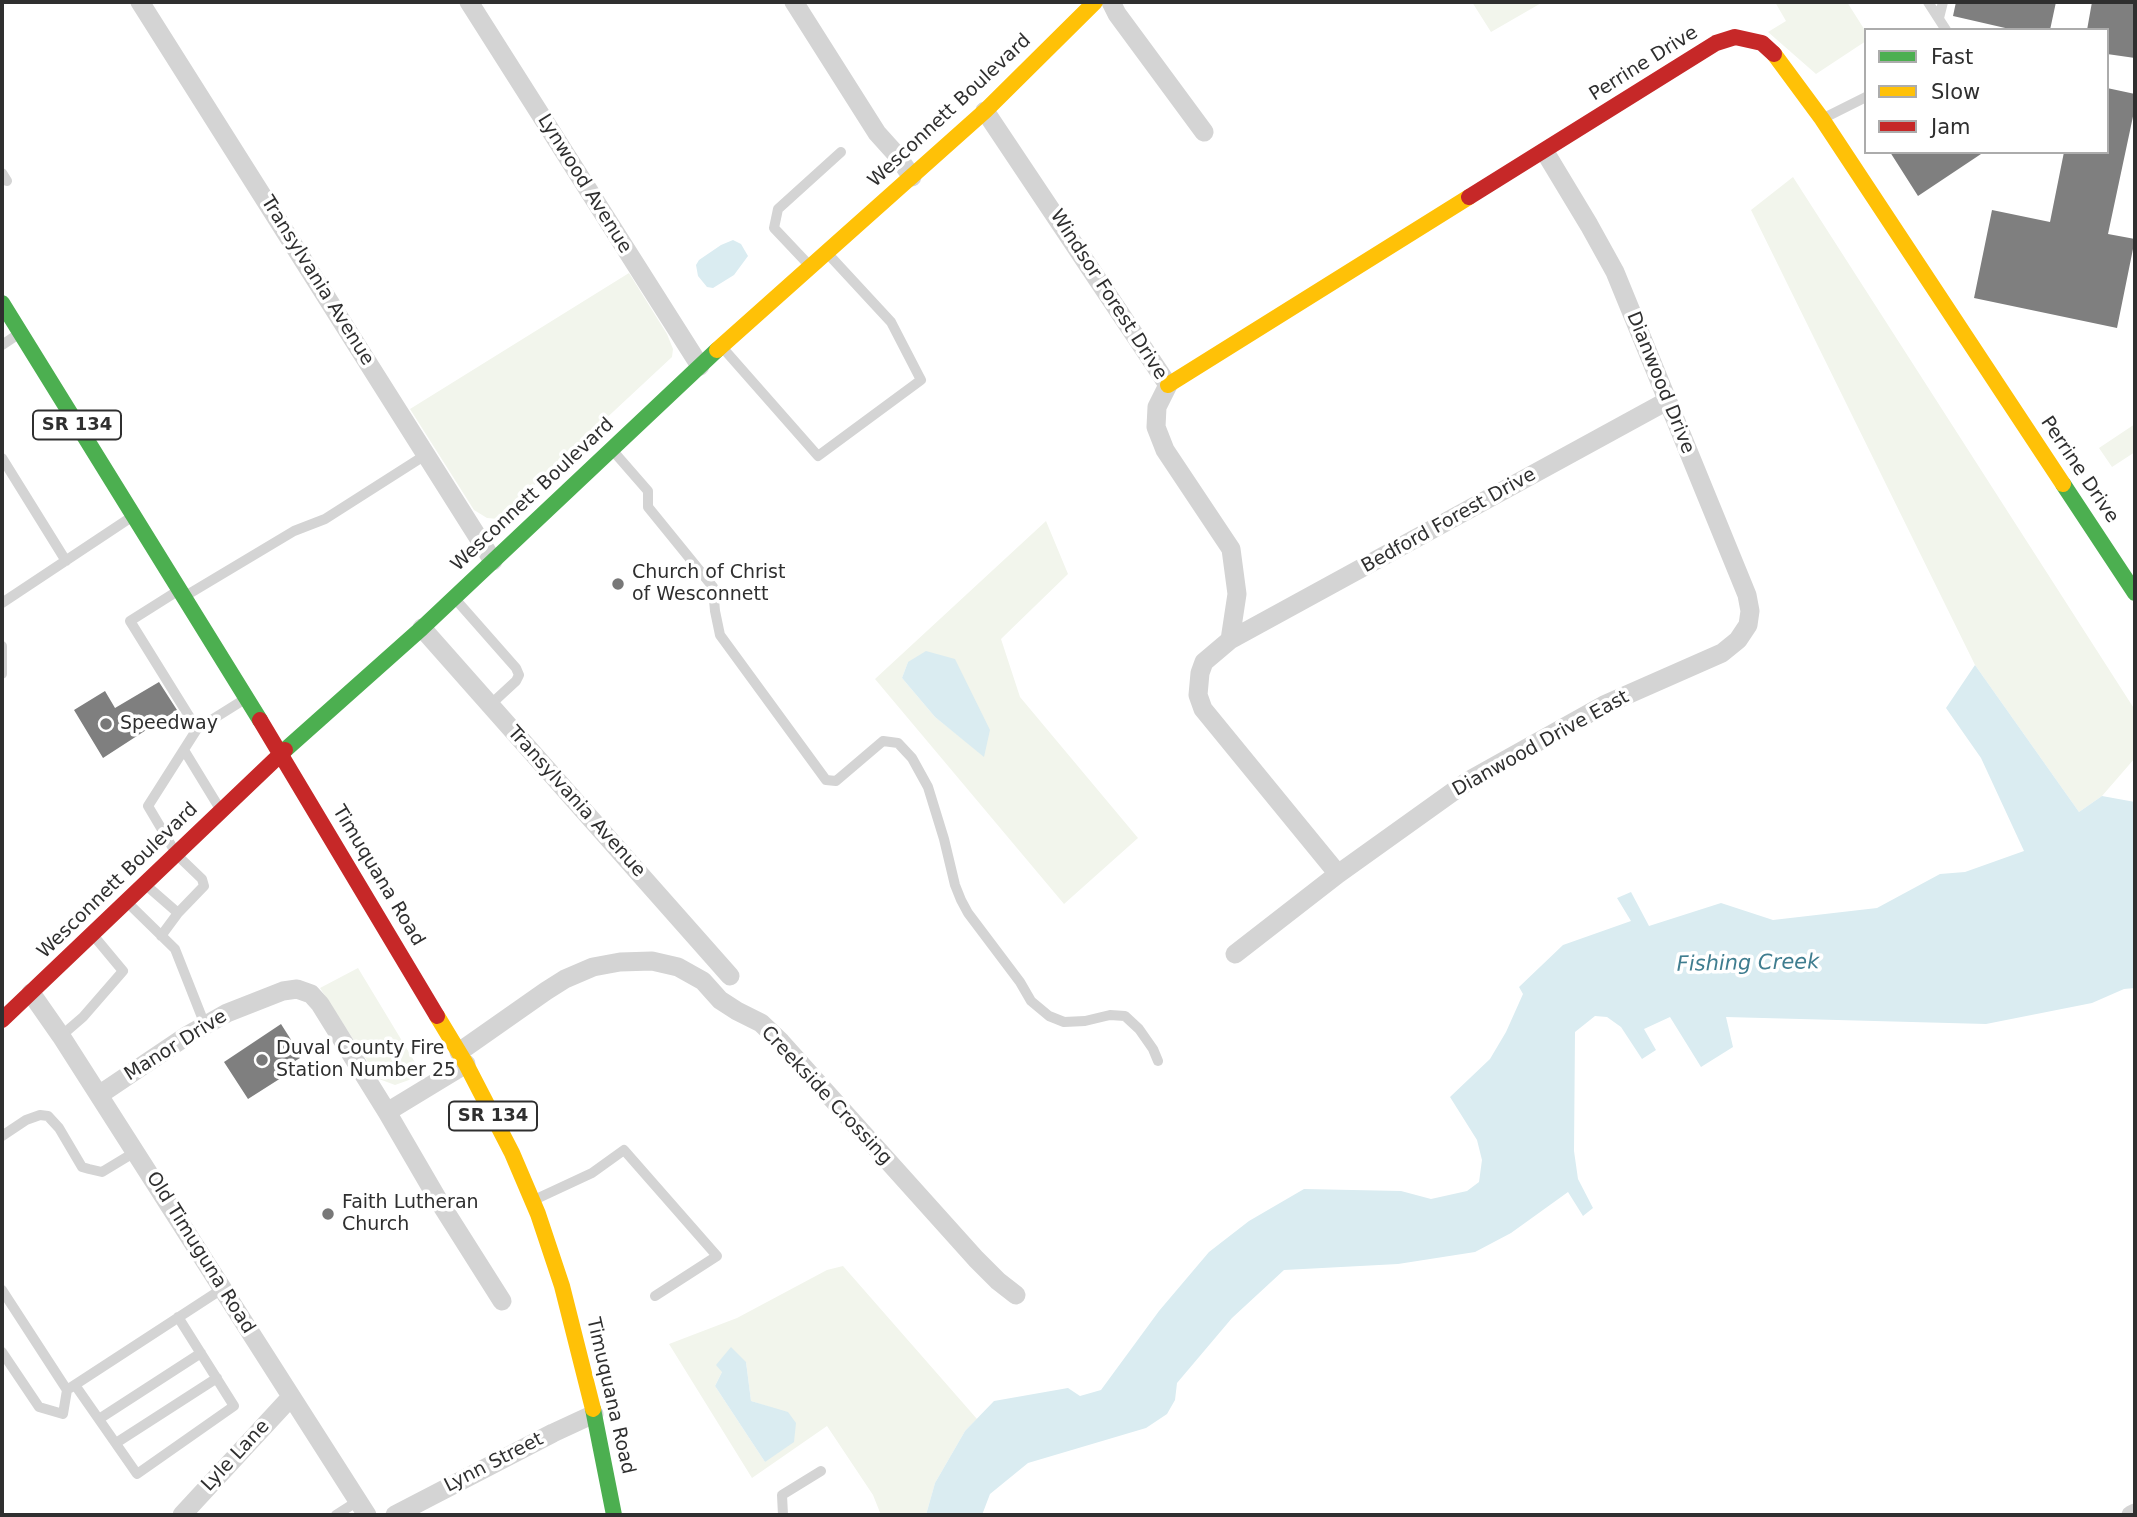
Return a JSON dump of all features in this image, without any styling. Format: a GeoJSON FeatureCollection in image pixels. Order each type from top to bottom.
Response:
{"type":"FeatureCollection","features":[{"type":"Feature","properties":{"kind":"street","name":"Transylvania Avenue"},"geometry":{"type":"LineString","coordinates":[[140,2],[494,561]]}},
{"type":"Feature","properties":{"kind":"street","name":"Lynwood Avenue"},"geometry":{"type":"LineString","coordinates":[[468,2],[700,366]]}},
{"type":"Feature","properties":{"kind":"street"},"geometry":{"type":"LineString","coordinates":[[794,2],[877,133],[912,177]]}},
{"type":"Feature","properties":{"kind":"street","name":"Wesconnett Boulevard"},"geometry":{"type":"LineString","coordinates":[[2,1020],[281,754],[422,628],[700,366],[985,111],[1095,2]]}},
{"type":"Feature","properties":{"kind":"street"},"geometry":{"type":"LineString","coordinates":[[1111,2],[1117,14],[1204,132]]}},
{"type":"Feature","properties":{"kind":"street","name":"Perrine Drive"},"geometry":{"type":"LineString","coordinates":[[1168,385],[1716,43],[1735,37],[1762,43],[1777,57],[1822,119],[2135,593]]}},
{"type":"Feature","properties":{"kind":"street","name":"Windsor Forest Drive"},"geometry":{"type":"LineString","coordinates":[[985,111],[1168,385],[1157,407],[1156,427],[1165,450],[1231,549],[1237,594],[1230,640]]}},
{"type":"Feature","properties":{"kind":"street","name":"Dianwood Drive"},"geometry":{"type":"LineString","coordinates":[[1545,152],[1615,272],[1747,596],[1748,625]]}},
{"type":"Feature","properties":{"kind":"street","name":"Timuquana Road"},"geometry":{"type":"LineString","coordinates":[[2,303],[281,754],[463,1058],[512,1153],[562,1286],[594,1414],[614,1515]]}},
{"type":"Feature","properties":{"kind":"street","name":"Bedford Forest Drive"},"geometry":{"type":"LineString","coordinates":[[1230,640],[1667,401]]}},
{"type":"Feature","properties":{"kind":"street","name":"Dianwood Drive East"},"geometry":{"type":"LineString","coordinates":[[1235,954],[1338,874],[1468,781],[1604,705],[1721,653],[1738,640],[1748,625]]}},
{"type":"Feature","properties":{"kind":"street","name":"Transylvania Avenue"},"geometry":{"type":"LineString","coordinates":[[422,628],[730,976]]}},
{"type":"Feature","properties":{"kind":"street"},"geometry":{"type":"LineString","coordinates":[[1230,640],[1204,662],[1198,695],[1203,709],[1338,874]]}},
{"type":"Feature","properties":{"kind":"street","name":"Creekside Crossing"},"geometry":{"type":"LineString","coordinates":[[387,1112],[463,1058],[546,991],[565,979],[593,967],[620,962],[652,961],[678,967],[703,981],[720,1000],[737,1012],[761,1023],[781,1042],[976,1259],[1016,1295]]}},
{"type":"Feature","properties":{"kind":"street","name":"Manor Drive"},"geometry":{"type":"LineString","coordinates":[[99,1095],[188,1035],[227,1013],[282,991],[297,989],[311,994],[320,1004],[502,1301]]}},
{"type":"Feature","properties":{"kind":"street","name":"Old Timuguna Road"},"geometry":{"type":"LineString","coordinates":[[31,993],[362,1508]]}},
{"type":"Feature","properties":{"kind":"street","name":"Lyle Lane"},"geometry":{"type":"LineString","coordinates":[[182,1515],[291,1397]]}},
{"type":"Feature","properties":{"kind":"street","name":"Lynn Street"},"geometry":{"type":"LineString","coordinates":[[395,1515],[594,1414]]}},
{"type":"Feature","properties":{"kind":"lane"},"geometry":{"type":"LineString","coordinates":[[1928,2],[1945,28]]}},
{"type":"Feature","properties":{"kind":"lane"},"geometry":{"type":"LineString","coordinates":[[1939,18],[1943,2]]}},
{"type":"Feature","properties":{"kind":"lane"},"geometry":{"type":"LineString","coordinates":[[1822,119],[1864,98]]}},
{"type":"Feature","properties":{"kind":"lane"},"geometry":{"type":"LineString","coordinates":[[811,267],[774,228],[778,209],[841,152]]}},
{"type":"Feature","properties":{"kind":"lane"},"geometry":{"type":"LineString","coordinates":[[722,347],[818,456],[921,380],[891,322],[827,253]]}},
{"type":"Feature","properties":{"kind":"lane"},"geometry":{"type":"LineString","coordinates":[[2,345],[20,332]]}},
{"type":"Feature","properties":{"kind":"lane"},"geometry":{"type":"LineString","coordinates":[[612,449],[648,491],[648,507],[713,587],[720,635],[826,780],[836,781],[883,741],[898,743],[912,758],[928,787],[961,900],[1031,1001],[1049,1016],[1064,1022],[1125,1016],[1139,1029],[1153,1049],[1157,1061]]}},
{"type":"Feature","properties":{"kind":"lane"},"geometry":{"type":"LineString","coordinates":[[197,729],[130,621],[294,531],[325,519],[427,454]]}},
{"type":"Feature","properties":{"kind":"lane"},"geometry":{"type":"LineString","coordinates":[[2,458],[66,561]]}},
{"type":"Feature","properties":{"kind":"lane"},"geometry":{"type":"LineString","coordinates":[[2,603],[134,516]]}},
{"type":"Feature","properties":{"kind":"lane"},"geometry":{"type":"LineString","coordinates":[[454,598],[516,668],[519,675],[490,705]]}},
{"type":"Feature","properties":{"kind":"lane"},"geometry":{"type":"LineString","coordinates":[[2,646],[2,674]]}},
{"type":"Feature","properties":{"kind":"lane"},"geometry":{"type":"LineString","coordinates":[[162,936],[178,913],[204,886],[202,879],[177,855],[148,806],[197,729],[247,698]]}},
{"type":"Feature","properties":{"kind":"lane"},"geometry":{"type":"LineString","coordinates":[[184,750],[222,812]]}},
{"type":"Feature","properties":{"kind":"lane"},"geometry":{"type":"LineString","coordinates":[[146,885],[178,913]]}},
{"type":"Feature","properties":{"kind":"lane"},"geometry":{"type":"LineString","coordinates":[[127,902],[175,949],[205,1025]]}},
{"type":"Feature","properties":{"kind":"lane"},"geometry":{"type":"LineString","coordinates":[[61,1036],[83,1017],[123,971],[93,934]]}},
{"type":"Feature","properties":{"kind":"lane"},"geometry":{"type":"LineString","coordinates":[[2,1136],[26,1120],[40,1115],[48,1116],[59,1128],[82,1167],[102,1172],[135,1152]]}},
{"type":"Feature","properties":{"kind":"lane"},"geometry":{"type":"LineString","coordinates":[[532,1201],[592,1173],[624,1150],[717,1256],[655,1296]]}},
{"type":"Feature","properties":{"kind":"lane"},"geometry":{"type":"LineString","coordinates":[[2,1352],[39,1407],[63,1414],[71,1387],[222,1289]]}},
{"type":"Feature","properties":{"kind":"lane"},"geometry":{"type":"LineString","coordinates":[[2,1290],[137,1474],[234,1406],[178,1317]]}},
{"type":"Feature","properties":{"kind":"lane"},"geometry":{"type":"LineString","coordinates":[[99,1419],[201,1353]]}},
{"type":"Feature","properties":{"kind":"lane"},"geometry":{"type":"LineString","coordinates":[[116,1443],[217,1378]]}},
{"type":"Feature","properties":{"kind":"lane"},"geometry":{"type":"LineString","coordinates":[[783,1515],[782,1495],[821,1471]]}},
{"type":"Feature","properties":{"kind":"lane"},"geometry":{"type":"LineString","coordinates":[[336,1515],[362,1508]]}},
{"type":"Feature","properties":{"kind":"shaded area"},"geometry":{"type":"Polygon","coordinates":[[[1472,2],[1543,2],[1491,32],[1472,2]]]}},
{"type":"Feature","properties":{"kind":"shaded area"},"geometry":{"type":"Polygon","coordinates":[[[1775,2],[1847,2],[1864,29],[1864,42],[1816,74],[1768,32],[1786,21],[1775,2]]]}},
{"type":"Feature","properties":{"kind":"shaded area"},"geometry":{"type":"Polygon","coordinates":[[[1793,177],[2135,710],[2135,758],[2102,796],[2079,812],[1975,665],[1751,210],[1793,177]]]}},
{"type":"Feature","properties":{"kind":"shaded area"},"geometry":{"type":"Polygon","coordinates":[[[629,273],[667,334],[673,349],[672,357],[498,519],[487,518],[474,510],[410,409],[629,273]]]}},
{"type":"Feature","properties":{"kind":"shaded area"},"geometry":{"type":"Polygon","coordinates":[[[2135,424],[2135,452],[2112,467],[2099,448],[2135,424]]]}},
{"type":"Feature","properties":{"kind":"shaded area"},"geometry":{"type":"Polygon","coordinates":[[[1046,521],[1068,574],[1001,639],[1020,697],[1138,838],[1064,904],[875,679],[1046,521]],[[908,662],[902,678],[935,717],[984,756],[908,662]]]}},
{"type":"Feature","properties":{"kind":"shaded area"},"geometry":{"type":"Polygon","coordinates":[[[358,968],[419,1069],[409,1080],[395,1085],[379,1079],[320,988],[358,968]]]}},
{"type":"Feature","properties":{"kind":"shaded area"},"geometry":{"type":"Polygon","coordinates":[[[843,1266],[977,1419],[965,1431],[935,1483],[926,1515],[881,1515],[873,1495],[827,1426],[752,1478],[669,1344],[737,1318],[827,1270],[843,1266]],[[746,1362],[722,1372],[715,1386],[765,1462],[788,1413],[751,1401],[746,1362]]]}},
{"type":"Feature","properties":{"kind":"water"},"geometry":{"type":"Polygon","coordinates":[[[733,240],[741,244],[748,256],[734,275],[713,288],[707,287],[698,276],[696,265],[721,245],[733,240]]]}},
{"type":"Feature","properties":{"kind":"water"},"geometry":{"type":"Polygon","coordinates":[[[926,651],[955,659],[990,730],[984,757],[935,717],[902,678],[908,662],[926,651]]]}},
{"type":"Feature","properties":{"kind":"water","name":"Fishing Creek"},"geometry":{"type":"Polygon","coordinates":[[[1975,665],[2079,812],[2102,796],[2135,802],[2135,988],[2124,989],[2092,1003],[1986,1024],[1726,1017],[1733,1047],[1701,1067],[1670,1017],[1644,1029],[1656,1050],[1642,1059],[1621,1027],[1607,1017],[1595,1016],[1575,1032],[1574,1151],[1578,1179],[1593,1208],[1583,1216],[1568,1192],[1511,1233],[1475,1252],[1398,1264],[1284,1270],[1232,1318],[1177,1383],[1175,1400],[1167,1414],[1146,1428],[1028,1463],[990,1494],[982,1515],[926,1515],[935,1483],[965,1431],[994,1401],[1068,1388],[1080,1396],[1101,1390],[1159,1311],[1209,1252],[1249,1221],[1304,1189],[1401,1191],[1431,1199],[1467,1191],[1479,1182],[1482,1160],[1477,1140],[1450,1097],[1490,1059],[1523,994],[1519,987],[1563,945],[1631,921],[1617,898],[1631,892],[1649,926],[1721,903],[1773,920],[1877,908],[1940,874],[1965,872],[2024,851],[1981,758],[1946,708],[1975,665]]]}},
{"type":"Feature","properties":{"kind":"water"},"geometry":{"type":"Polygon","coordinates":[[[731,1347],[746,1362],[751,1401],[788,1412],[796,1423],[794,1442],[765,1462],[715,1386],[722,1372],[716,1365],[731,1347]]]}},
{"type":"Feature","properties":{"kind":"building"},"geometry":{"type":"Polygon","coordinates":[[[1956,2],[2056,2],[2050,28],[2005,28],[1953,16],[1956,2]]]}},
{"type":"Feature","properties":{"kind":"building"},"geometry":{"type":"Polygon","coordinates":[[[2092,2],[2135,2],[2135,58],[2109,54],[2109,28],[2087,28],[2092,2]]]}},
{"type":"Feature","properties":{"kind":"building"},"geometry":{"type":"Polygon","coordinates":[[[2109,88],[2135,94],[2135,107],[2108,234],[2135,239],[2117,328],[1974,298],[1992,210],[2050,222],[2064,154],[2109,154],[2109,88]]]}},
{"type":"Feature","properties":{"kind":"building"},"geometry":{"type":"Polygon","coordinates":[[[1891,154],[1981,154],[1918,196],[1891,154]]]}},
{"type":"Feature","properties":{"kind":"building"},"geometry":{"type":"Polygon","coordinates":[[[159,682],[177,710],[103,758],[74,710],[105,691],[115,708],[159,682]]]}},
{"type":"Feature","properties":{"kind":"building","name":"Duval County Fire Station Number 25"},"geometry":{"type":"Polygon","coordinates":[[[281,1024],[300,1058],[277,1072],[281,1078],[248,1099],[224,1062],[281,1024]]]}},
{"type":"Feature","properties":{"kind":"traffic: fast"},"geometry":{"type":"LineString","coordinates":[[2,303],[260,720]]}},
{"type":"Feature","properties":{"kind":"traffic: fast"},"geometry":{"type":"LineString","coordinates":[[285,750],[422,628],[717,350]]}},
{"type":"Feature","properties":{"kind":"traffic: fast"},"geometry":{"type":"LineString","coordinates":[[2063,484],[2135,593]]}},
{"type":"Feature","properties":{"kind":"traffic: fast"},"geometry":{"type":"LineString","coordinates":[[593,1409],[614,1515]]}},
{"type":"Feature","properties":{"kind":"traffic: slow"},"geometry":{"type":"LineString","coordinates":[[717,350],[985,111],[1095,2]]}},
{"type":"Feature","properties":{"kind":"traffic: slow"},"geometry":{"type":"LineString","coordinates":[[1774,54],[1822,119],[2063,484]]}},
{"type":"Feature","properties":{"kind":"traffic: slow"},"geometry":{"type":"LineString","coordinates":[[1168,385],[1469,197]]}},
{"type":"Feature","properties":{"kind":"traffic: slow"},"geometry":{"type":"LineString","coordinates":[[437,1016],[466,1064],[512,1153],[538,1214],[562,1286],[593,1409]]}},
{"type":"Feature","properties":{"kind":"traffic: jam"},"geometry":{"type":"LineString","coordinates":[[1469,197],[1716,43],[1735,37],[1762,43],[1774,54]]}},
{"type":"Feature","properties":{"kind":"traffic: jam"},"geometry":{"type":"LineString","coordinates":[[260,720],[437,1016]]}},
{"type":"Feature","properties":{"kind":"traffic: jam"},"geometry":{"type":"LineString","coordinates":[[2,1020],[285,750]]}},
{"type":"Feature","properties":{"kind":"place","name":"Church of Christ of Wesconnett"},"geometry":{"type":"Point","coordinates":[618,584]}},
{"type":"Feature","properties":{"kind":"place","name":"Speedway"},"geometry":{"type":"Point","coordinates":[106,724]}},
{"type":"Feature","properties":{"kind":"place","name":"Duval County Fire Station Number 25"},"geometry":{"type":"Point","coordinates":[262,1060]}},
{"type":"Feature","properties":{"kind":"place","name":"Faith Lutheran Church"},"geometry":{"type":"Point","coordinates":[328,1214]}}]}
